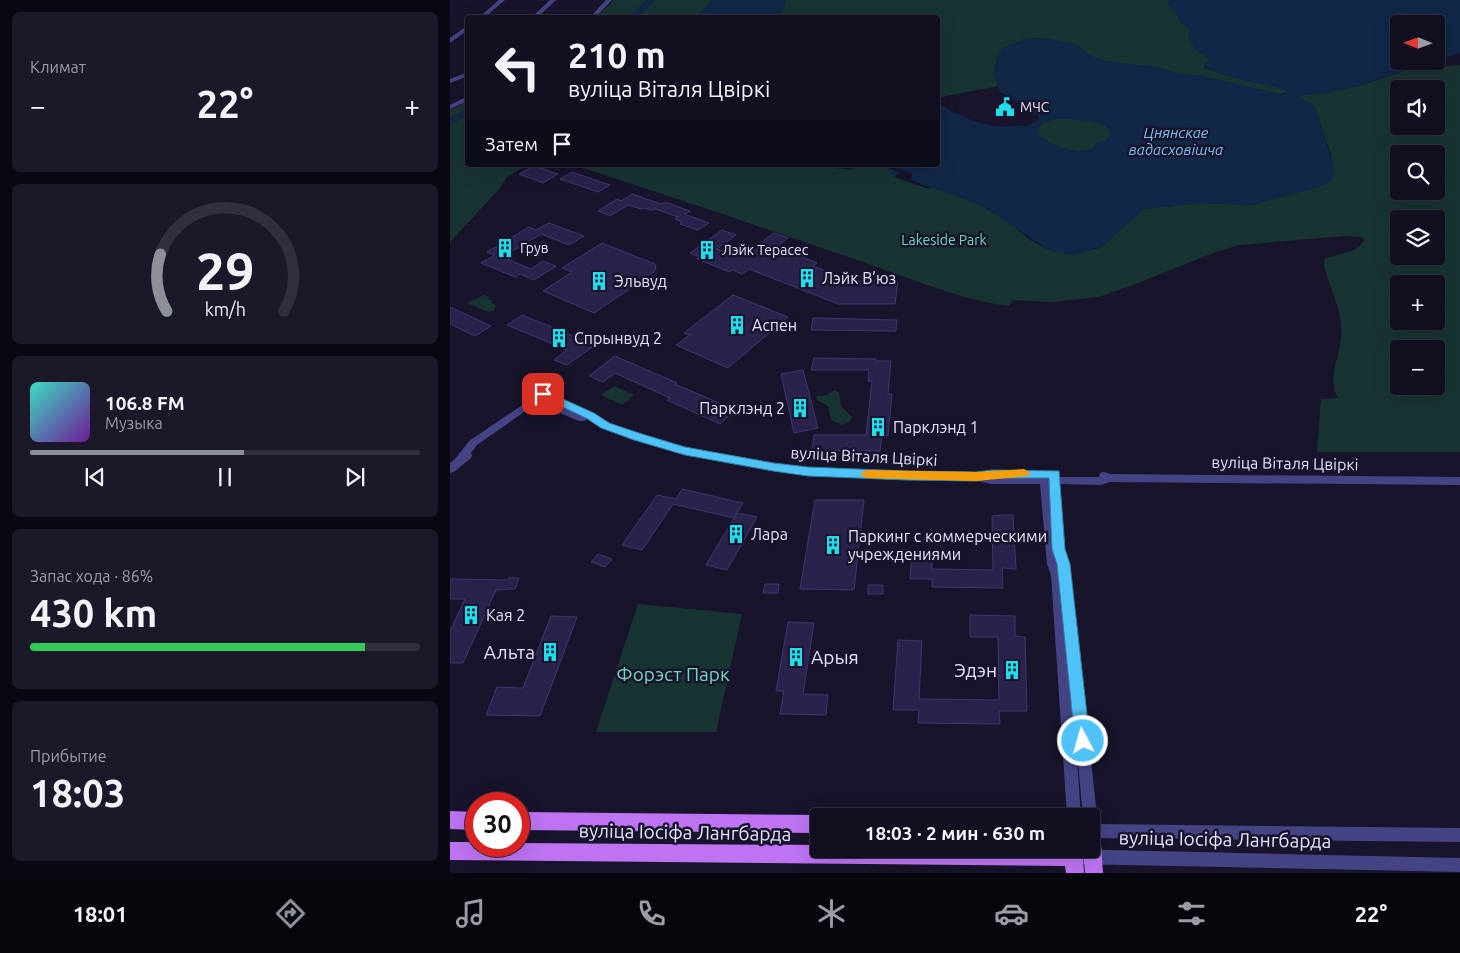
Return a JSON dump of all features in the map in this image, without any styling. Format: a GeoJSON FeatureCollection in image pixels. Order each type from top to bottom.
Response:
{"type":"FeatureCollection","features":[{"type":"Feature","properties":{"kind":"main road"},"geometry":{"type":"LineString","coordinates":[[450,820],[465,820]]}},
{"type":"Feature","properties":{"kind":"main road","name":"вуліца Іосіфа Лангбарда"},"geometry":{"type":"LineString","coordinates":[[530,821],[810,824]]}},
{"type":"Feature","properties":{"kind":"main road","name":"вуліца Іосіфа Лангбарда"},"geometry":{"type":"LineString","coordinates":[[450,851],[1074,860]]}},
{"type":"Feature","properties":{"kind":"street"},"geometry":{"type":"LineString","coordinates":[[484,15],[502,0]]}},
{"type":"Feature","properties":{"kind":"street"},"geometry":{"type":"LineString","coordinates":[[536,15],[553,0]]}},
{"type":"Feature","properties":{"kind":"street"},"geometry":{"type":"LineString","coordinates":[[594,15],[609,0]]}},
{"type":"Feature","properties":{"kind":"street"},"geometry":{"type":"LineString","coordinates":[[450,41],[465,29]]}},
{"type":"Feature","properties":{"kind":"street"},"geometry":{"type":"LineString","coordinates":[[450,81],[465,75]]}},
{"type":"Feature","properties":{"kind":"street"},"geometry":{"type":"LineString","coordinates":[[450,107],[465,100]]}},
{"type":"Feature","properties":{"kind":"street","name":"вуліца Віталя Цвіркі"},"geometry":{"type":"LineString","coordinates":[[450,468],[542,399],[585,420],[685,451],[782,468],[857,474],[976,477],[993,480],[1050,477],[1101,481],[1109,478],[1460,481]]}},
{"type":"Feature","properties":{"kind":"street"},"geometry":{"type":"LineString","coordinates":[[1050,477],[1053,564],[1057,575],[1073,808]]}},
{"type":"Feature","properties":{"kind":"street"},"geometry":{"type":"LineString","coordinates":[[1050,477],[1059,549],[1064,564],[1089,808]]}},
{"type":"Feature","properties":{"kind":"street","name":"вуліца Іосіфа Лангбарда"},"geometry":{"type":"LineString","coordinates":[[1100,830],[1460,835]]}},
{"type":"Feature","properties":{"kind":"street","name":"вуліца Іосіфа Лангбарда"},"geometry":{"type":"LineString","coordinates":[[1074,860],[1094,865],[1460,865]]}},
{"type":"Feature","properties":{"kind":"green space"},"geometry":{"type":"Polygon","coordinates":[[[614,0],[713,0],[698,15],[598,15],[614,0]]]}},
{"type":"Feature","properties":{"kind":"green space"},"geometry":{"type":"Polygon","coordinates":[[[786,0],[1173,0],[1169,1],[1181,23],[1191,30],[1188,36],[1191,42],[1210,60],[1204,63],[1204,67],[1219,73],[1282,88],[1288,92],[1279,94],[1201,76],[1178,74],[1158,67],[1108,62],[1095,58],[1075,44],[1042,38],[1024,39],[1002,49],[994,72],[999,86],[940,98],[940,15],[781,15],[786,0]]]}},
{"type":"Feature","properties":{"kind":"green space","name":"Lakeside Park"},"geometry":{"type":"Polygon","coordinates":[[[1460,65],[1460,452],[1317,452],[1321,399],[1338,398],[1335,391],[1334,376],[1341,338],[1340,319],[1324,266],[1325,259],[1352,251],[1361,245],[1364,240],[1362,237],[1345,236],[1239,245],[1213,253],[1099,297],[1052,302],[1013,300],[1009,306],[951,293],[580,167],[822,167],[847,169],[887,167],[892,174],[975,202],[1007,221],[1030,240],[1047,249],[1071,255],[1099,248],[1144,209],[1204,203],[1251,205],[1326,184],[1334,176],[1331,154],[1315,108],[1299,98],[1299,96],[1358,86],[1408,70],[1445,70],[1445,66],[1460,65]]]}},
{"type":"Feature","properties":{"kind":"green space"},"geometry":{"type":"Polygon","coordinates":[[[465,103],[465,167],[523,167],[507,177],[500,188],[450,242],[450,110],[465,103]]]}},
{"type":"Feature","properties":{"kind":"green space"},"geometry":{"type":"Polygon","coordinates":[[[1064,118],[1103,124],[1110,130],[1110,136],[1105,141],[1096,143],[1093,148],[1079,151],[1064,149],[1038,135],[1038,128],[1045,121],[1064,118]]]}},
{"type":"Feature","properties":{"kind":"green space"},"geometry":{"type":"Polygon","coordinates":[[[484,295],[490,297],[488,299],[493,301],[490,302],[496,305],[494,311],[488,312],[467,303],[484,295]]]}},
{"type":"Feature","properties":{"kind":"green space"},"geometry":{"type":"Polygon","coordinates":[[[614,386],[634,395],[622,405],[601,395],[614,386]]]}},
{"type":"Feature","properties":{"kind":"green space"},"geometry":{"type":"Polygon","coordinates":[[[835,390],[839,393],[841,406],[852,417],[850,421],[842,425],[831,420],[828,406],[817,400],[816,396],[827,395],[835,390]]]}},
{"type":"Feature","properties":{"kind":"green space","name":"Форэст Парк"},"geometry":{"type":"Polygon","coordinates":[[[638,604],[742,614],[716,732],[596,732],[638,604]]]}},
{"type":"Feature","properties":{"kind":"water"},"geometry":{"type":"Polygon","coordinates":[[[713,0],[786,0],[782,15],[698,15],[713,0]]]}},
{"type":"Feature","properties":{"kind":"water","name":"Цнянскае вадасховішча"},"geometry":{"type":"Polygon","coordinates":[[[1173,0],[1460,0],[1460,53],[1445,57],[1445,15],[1390,15],[1390,70],[1407,70],[1358,86],[1299,96],[1300,99],[1312,104],[1316,110],[1333,164],[1334,176],[1330,182],[1316,188],[1251,205],[1204,203],[1144,209],[1103,246],[1077,254],[1059,253],[1047,249],[983,206],[892,174],[887,167],[940,167],[940,104],[965,118],[994,126],[1025,126],[1038,120],[1038,116],[1027,112],[1020,103],[1000,92],[993,72],[1002,49],[1024,39],[1045,38],[1075,44],[1095,58],[1104,61],[1158,67],[1178,74],[1201,76],[1279,94],[1287,93],[1282,88],[1239,79],[1208,68],[1203,64],[1210,59],[1195,49],[1188,36],[1191,30],[1181,23],[1168,5],[1168,2],[1173,0]],[[1064,118],[1045,121],[1038,128],[1038,135],[1050,143],[1064,149],[1079,151],[1093,148],[1096,143],[1105,141],[1110,136],[1110,130],[1103,124],[1064,118]]]}},
{"type":"Feature","properties":{"kind":"pier"},"geometry":{"type":"Polygon","coordinates":[[[888,167],[895,167],[912,174],[911,180],[931,188],[929,189],[894,177],[901,173],[888,167]]]}},
{"type":"Feature","properties":{"kind":"building"},"geometry":{"type":"Polygon","coordinates":[[[532,167],[537,167],[558,174],[543,183],[519,174],[532,167]]]}},
{"type":"Feature","properties":{"kind":"building"},"geometry":{"type":"Polygon","coordinates":[[[572,172],[610,185],[598,192],[560,179],[572,172]]]}},
{"type":"Feature","properties":{"kind":"building"},"geometry":{"type":"Polygon","coordinates":[[[632,194],[661,204],[665,202],[690,211],[684,214],[709,223],[698,230],[680,224],[682,222],[675,219],[678,217],[655,209],[641,209],[628,205],[610,216],[598,211],[617,199],[621,201],[632,194]]]}},
{"type":"Feature","properties":{"kind":"building","name":"Грув"},"geometry":{"type":"Polygon","coordinates":[[[549,223],[584,236],[569,245],[541,234],[502,257],[531,269],[543,261],[556,266],[534,280],[520,274],[515,277],[481,263],[495,255],[487,252],[529,227],[536,230],[549,223]]]}},
{"type":"Feature","properties":{"kind":"building","name":"Лэйк В’юз"},"geometry":{"type":"Polygon","coordinates":[[[722,230],[736,235],[717,249],[742,257],[774,233],[788,238],[777,247],[817,263],[813,266],[853,281],[898,282],[895,304],[838,304],[749,269],[742,274],[732,270],[730,272],[697,259],[700,257],[690,253],[722,230]]]}},
{"type":"Feature","properties":{"kind":"building","name":"Эльвуд"},"geometry":{"type":"Polygon","coordinates":[[[602,243],[655,264],[654,272],[594,313],[543,291],[572,272],[562,268],[602,243]]]}},
{"type":"Feature","properties":{"kind":"building","name":"Аспен"},"geometry":{"type":"Polygon","coordinates":[[[733,295],[788,317],[728,368],[676,345],[690,335],[684,333],[733,295]]]}},
{"type":"Feature","properties":{"kind":"building"},"geometry":{"type":"Polygon","coordinates":[[[450,307],[491,326],[475,336],[450,324],[450,307]]]}},
{"type":"Feature","properties":{"kind":"building","name":"Спрынвуд 2"},"geometry":{"type":"Polygon","coordinates":[[[522,315],[595,345],[567,365],[554,360],[567,350],[507,325],[522,315]]]}},
{"type":"Feature","properties":{"kind":"building"},"geometry":{"type":"Polygon","coordinates":[[[813,318],[897,320],[896,331],[811,330],[813,318]]]}},
{"type":"Feature","properties":{"kind":"building"},"geometry":{"type":"Polygon","coordinates":[[[615,356],[735,410],[720,424],[667,400],[670,398],[615,373],[603,382],[589,376],[615,356]]]}},
{"type":"Feature","properties":{"kind":"building"},"geometry":{"type":"Polygon","coordinates":[[[814,358],[891,361],[888,394],[892,394],[888,436],[882,436],[880,451],[812,450],[814,435],[866,435],[872,381],[868,381],[869,370],[811,370],[814,358]]]}},
{"type":"Feature","properties":{"kind":"building","name":"Парклэнд 2"},"geometry":{"type":"Polygon","coordinates":[[[803,370],[818,428],[794,433],[781,374],[803,370]]]}},
{"type":"Feature","properties":{"kind":"building","name":"Лара"},"geometry":{"type":"Polygon","coordinates":[[[682,489],[743,503],[734,518],[673,504],[642,550],[622,545],[657,495],[676,499],[682,489]]]}},
{"type":"Feature","properties":{"kind":"building","name":"Паркинг с коммерческими учреждениями"},"geometry":{"type":"Polygon","coordinates":[[[815,500],[864,500],[854,590],[800,589],[815,500]]]}},
{"type":"Feature","properties":{"kind":"building"},"geometry":{"type":"Polygon","coordinates":[[[737,513],[757,517],[727,570],[706,565],[737,513]]]}},
{"type":"Feature","properties":{"kind":"building"},"geometry":{"type":"Polygon","coordinates":[[[1013,515],[1016,569],[1002,568],[1003,588],[932,587],[932,579],[910,579],[912,550],[932,551],[932,569],[993,570],[992,516],[1013,515]]]}},
{"type":"Feature","properties":{"kind":"building"},"geometry":{"type":"Polygon","coordinates":[[[598,554],[612,559],[605,567],[591,562],[598,554]]]}},
{"type":"Feature","properties":{"kind":"building","name":"Кая 2"},"geometry":{"type":"Polygon","coordinates":[[[509,578],[519,578],[515,589],[496,590],[463,663],[450,663],[450,631],[465,599],[450,599],[450,579],[508,580],[509,578]]]}},
{"type":"Feature","properties":{"kind":"building"},"geometry":{"type":"Polygon","coordinates":[[[765,584],[779,584],[778,593],[763,593],[765,584]]]}},
{"type":"Feature","properties":{"kind":"building"},"geometry":{"type":"Polygon","coordinates":[[[868,585],[883,585],[883,594],[868,594],[868,585]]]}},
{"type":"Feature","properties":{"kind":"building","name":"Эдэн"},"geometry":{"type":"Polygon","coordinates":[[[970,615],[1015,616],[1015,636],[1025,637],[1027,711],[999,711],[1000,724],[918,723],[919,710],[893,710],[898,640],[922,641],[919,699],[999,700],[998,637],[970,637],[970,615]]]}},
{"type":"Feature","properties":{"kind":"building","name":"Альта"},"geometry":{"type":"Polygon","coordinates":[[[551,616],[577,617],[540,716],[486,715],[497,687],[523,688],[551,616]]]}},
{"type":"Feature","properties":{"kind":"building","name":"Арыя"},"geometry":{"type":"Polygon","coordinates":[[[788,622],[814,623],[803,694],[828,695],[826,715],[780,714],[784,691],[776,691],[788,622]]]}},
{"type":"Feature","properties":{"kind":"waterway"},"geometry":{"type":"LineString","coordinates":[[635,15],[651,0]]}},
{"type":"Feature","properties":{"kind":"waterway"},"geometry":{"type":"LineString","coordinates":[[450,121],[465,114]]}},
{"type":"Feature","properties":{"kind":"slow traffic"},"geometry":{"type":"LineString","coordinates":[[866,474],[976,477],[993,474],[1024,473]]}},
{"type":"Feature","properties":{"kind":"place","name":"МЧС"},"geometry":{"type":"Point","coordinates":[1005,107]}},
{"type":"Feature","properties":{"kind":"place","name":"Грув"},"geometry":{"type":"Point","coordinates":[505,248]}},
{"type":"Feature","properties":{"kind":"place","name":"Лэйк Терасес"},"geometry":{"type":"Point","coordinates":[707,250]}},
{"type":"Feature","properties":{"kind":"place","name":"Лэйк В’юз"},"geometry":{"type":"Point","coordinates":[807,278]}},
{"type":"Feature","properties":{"kind":"place","name":"Эльвуд"},"geometry":{"type":"Point","coordinates":[599,281]}},
{"type":"Feature","properties":{"kind":"place","name":"Аспен"},"geometry":{"type":"Point","coordinates":[737,325]}},
{"type":"Feature","properties":{"kind":"place","name":"Спрынвуд 2"},"geometry":{"type":"Point","coordinates":[559,338]}},
{"type":"Feature","properties":{"kind":"place","name":"Парклэнд 2"},"geometry":{"type":"Point","coordinates":[800,408]}},
{"type":"Feature","properties":{"kind":"place","name":"Парклэнд 1"},"geometry":{"type":"Point","coordinates":[878,427]}},
{"type":"Feature","properties":{"kind":"place","name":"Лара"},"geometry":{"type":"Point","coordinates":[736,534]}},
{"type":"Feature","properties":{"kind":"place","name":"Паркинг с коммерческими учреждениями"},"geometry":{"type":"Point","coordinates":[833,545]}},
{"type":"Feature","properties":{"kind":"place","name":"Кая 2"},"geometry":{"type":"Point","coordinates":[471,615]}},
{"type":"Feature","properties":{"kind":"place","name":"Альта"},"geometry":{"type":"Point","coordinates":[550,652]}},
{"type":"Feature","properties":{"kind":"place","name":"Арыя"},"geometry":{"type":"Point","coordinates":[796,657]}},
{"type":"Feature","properties":{"kind":"place","name":"Эдэн"},"geometry":{"type":"Point","coordinates":[1012,670]}},
{"type":"Feature","properties":{"kind":"route"},"geometry":{"type":"LineString","coordinates":[[543,394],[605,425],[638,437],[685,451],[773,467],[808,472],[976,477],[993,474],[1054,474],[1059,549],[1064,564],[1083,741]]}}]}
